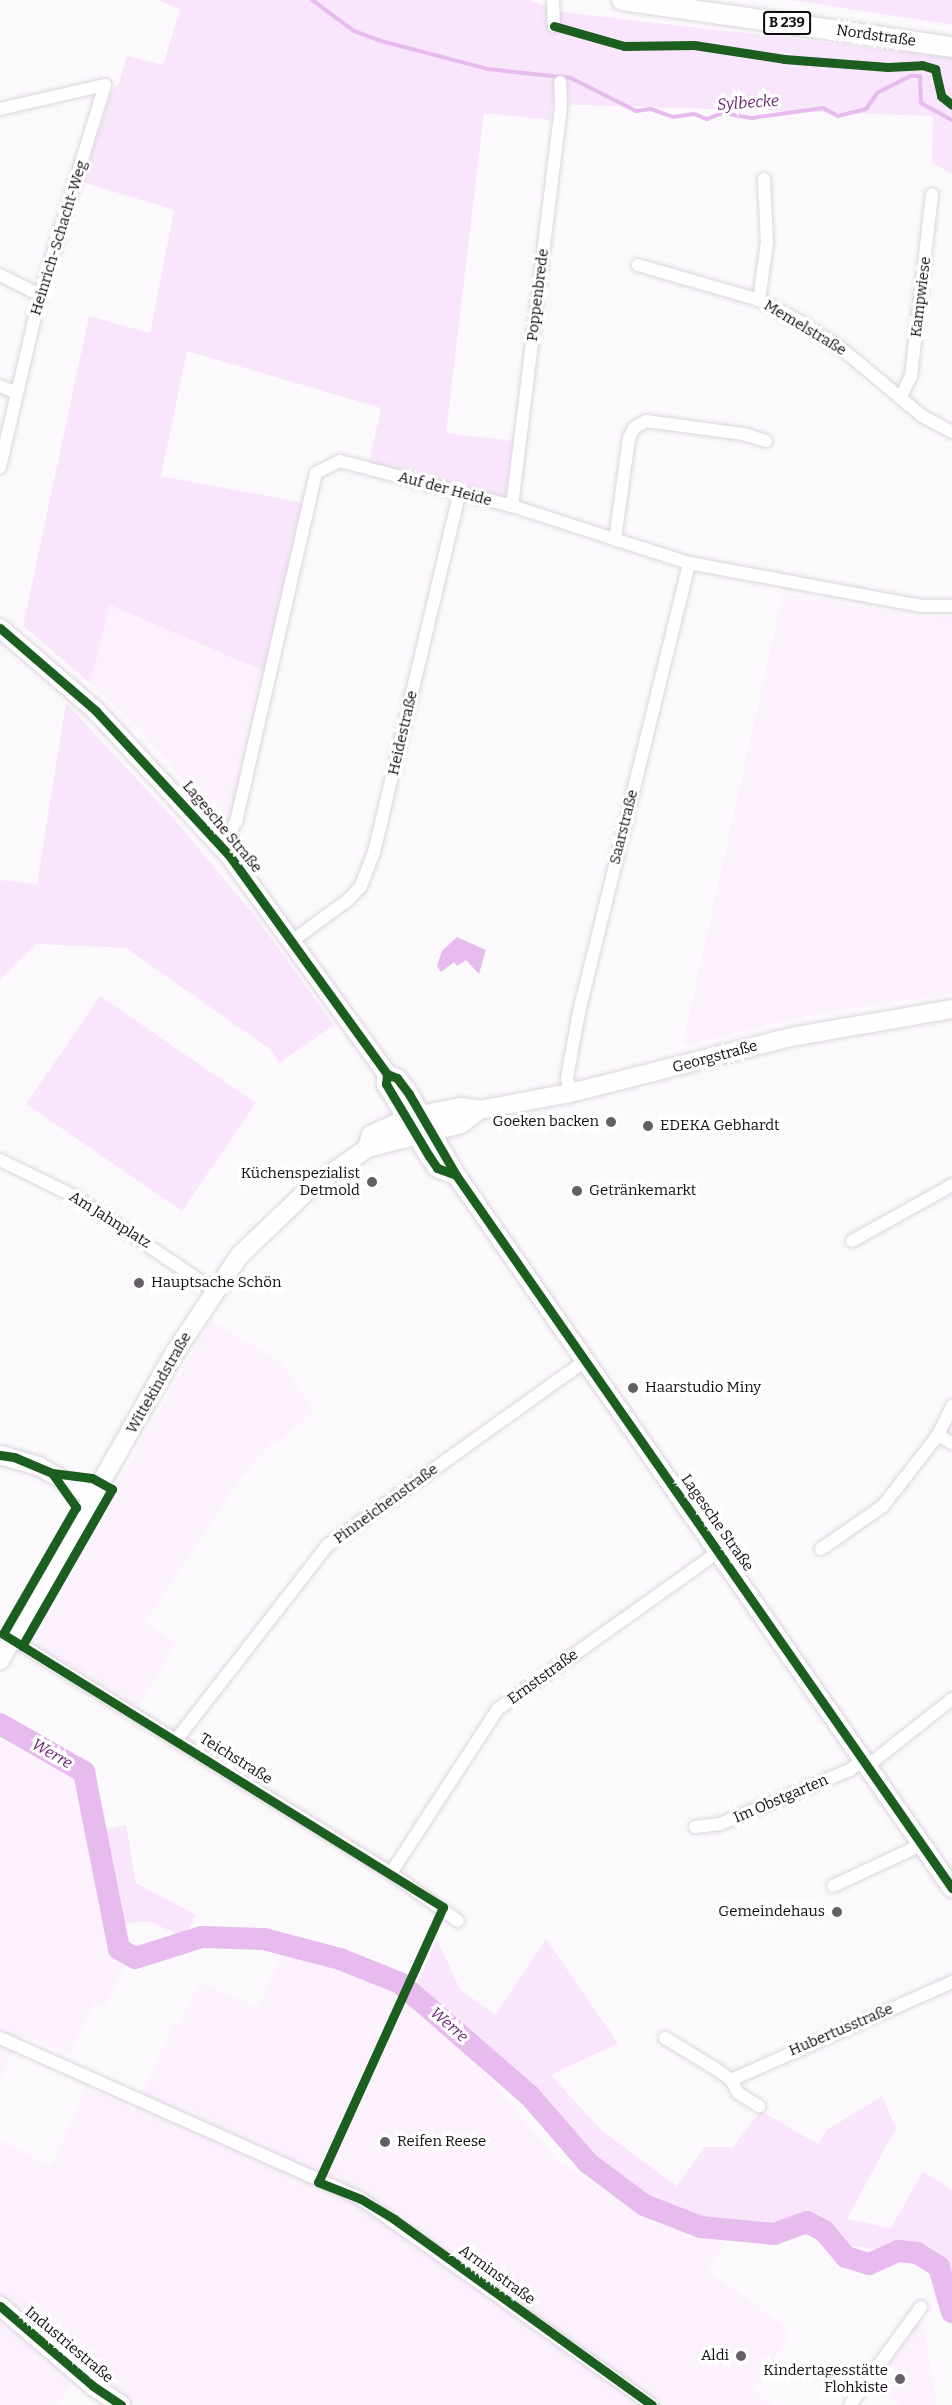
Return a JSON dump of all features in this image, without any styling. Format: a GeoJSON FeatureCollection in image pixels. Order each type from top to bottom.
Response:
{"type":"FeatureCollection","features":[{"type":"Feature","properties":{"kind":"main road","name":"Nordstraße"},"geometry":{"type":"LineString","coordinates":[[622,0],[952,47]]}},
{"type":"Feature","properties":{"kind":"street"},"geometry":{"type":"LineString","coordinates":[[553,0],[554,26]]}},
{"type":"Feature","properties":{"kind":"street","name":"Poppenbrede"},"geometry":{"type":"LineString","coordinates":[[512,506],[561,106],[560,82]]}},
{"type":"Feature","properties":{"kind":"street","name":"Heinrich-Schacht-Weg"},"geometry":{"type":"LineString","coordinates":[[0,110],[105,86],[40,295],[0,467]]}},
{"type":"Feature","properties":{"kind":"street"},"geometry":{"type":"LineString","coordinates":[[759,300],[767,242],[764,179]]}},
{"type":"Feature","properties":{"kind":"street","name":"Kampwiese"},"geometry":{"type":"LineString","coordinates":[[901,397],[911,376],[932,194]]}},
{"type":"Feature","properties":{"kind":"street","name":"Memelstraße"},"geometry":{"type":"LineString","coordinates":[[638,265],[759,300],[842,349],[922,416],[952,432]]}},
{"type":"Feature","properties":{"kind":"street"},"geometry":{"type":"LineString","coordinates":[[0,275],[40,295]]}},
{"type":"Feature","properties":{"kind":"street"},"geometry":{"type":"LineString","coordinates":[[0,386],[17,393]]}},
{"type":"Feature","properties":{"kind":"street"},"geometry":{"type":"LineString","coordinates":[[615,540],[629,438],[634,428],[646,422],[744,434],[766,441]]}},
{"type":"Feature","properties":{"kind":"street","name":"Auf der Heide"},"geometry":{"type":"LineString","coordinates":[[222,846],[236,822],[316,473],[340,461],[512,506],[689,563],[922,606],[952,606]]}},
{"type":"Feature","properties":{"kind":"street","name":"Heidestraße"},"geometry":{"type":"LineString","coordinates":[[292,941],[348,900],[361,886],[374,852],[460,492]]}},
{"type":"Feature","properties":{"kind":"street","name":"Saarstraße"},"geometry":{"type":"LineString","coordinates":[[570,1093],[567,1078],[579,1012],[689,563]]}},
{"type":"Feature","properties":{"kind":"street","name":"Lagesche Straße"},"geometry":{"type":"LineString","coordinates":[[0,628],[96,711],[222,846],[387,1074],[386,1084],[456,1175],[952,1888]]}},
{"type":"Feature","properties":{"kind":"street","name":"Georgstraße"},"geometry":{"type":"LineString","coordinates":[[419,1125],[461,1107],[479,1110],[570,1093],[796,1036],[952,1009]]}},
{"type":"Feature","properties":{"kind":"street","name":"Wittekindstraße"},"geometry":{"type":"LineString","coordinates":[[0,1660],[214,1290],[240,1255],[308,1190],[368,1148],[371,1135],[419,1125]]}},
{"type":"Feature","properties":{"kind":"street","name":"Am Jahnplatz"},"geometry":{"type":"LineString","coordinates":[[0,1160],[76,1197],[150,1243],[214,1290]]}},
{"type":"Feature","properties":{"kind":"street"},"geometry":{"type":"LineString","coordinates":[[852,1241],[952,1185]]}},
{"type":"Feature","properties":{"kind":"street","name":"Pinneichenstraße"},"geometry":{"type":"LineString","coordinates":[[176,1740],[328,1545],[586,1360]]}},
{"type":"Feature","properties":{"kind":"street"},"geometry":{"type":"LineString","coordinates":[[821,1549],[883,1506],[938,1435],[952,1406]]}},
{"type":"Feature","properties":{"kind":"street"},"geometry":{"type":"LineString","coordinates":[[938,1435],[952,1443]]}},
{"type":"Feature","properties":{"kind":"street"},"geometry":{"type":"LineString","coordinates":[[0,1455],[38,1466],[94,1497]]}},
{"type":"Feature","properties":{"kind":"street","name":"Ernststraße"},"geometry":{"type":"LineString","coordinates":[[391,1873],[498,1709],[718,1552]]}},
{"type":"Feature","properties":{"kind":"street","name":"Teichstraße"},"geometry":{"type":"LineString","coordinates":[[12,1639],[391,1873],[458,1921]]}},
{"type":"Feature","properties":{"kind":"street","name":"Im Obstgarten"},"geometry":{"type":"LineString","coordinates":[[695,1827],[720,1824],[864,1764],[952,1699]]}},
{"type":"Feature","properties":{"kind":"street"},"geometry":{"type":"LineString","coordinates":[[832,1886],[921,1845]]}},
{"type":"Feature","properties":{"kind":"street","name":"Hubertusstraße"},"geometry":{"type":"LineString","coordinates":[[731,2080],[952,1982]]}},
{"type":"Feature","properties":{"kind":"street","name":"Arminstraße"},"geometry":{"type":"LineString","coordinates":[[0,2038],[361,2199],[652,2405]]}},
{"type":"Feature","properties":{"kind":"street"},"geometry":{"type":"LineString","coordinates":[[664,2038],[731,2080],[738,2093],[759,2106]]}},
{"type":"Feature","properties":{"kind":"street","name":"Industriestraße"},"geometry":{"type":"LineString","coordinates":[[0,2306],[93,2386],[121,2405]]}},
{"type":"Feature","properties":{"kind":"street"},"geometry":{"type":"LineString","coordinates":[[850,2405],[921,2307]]}},
{"type":"Feature","properties":{"kind":"shaded area"},"geometry":{"type":"Polygon","coordinates":[[[157,0],[530,0],[563,12],[952,57],[952,175],[932,162],[933,116],[552,104],[551,120],[484,113],[446,433],[515,441],[506,498],[369,463],[381,408],[187,351],[161,476],[304,503],[265,672],[110,605],[90,683],[23,626],[89,316],[150,333],[174,210],[82,182],[111,92],[119,83],[127,56],[163,65],[180,9],[157,0]]]}},
{"type":"Feature","properties":{"kind":"shaded area"},"geometry":{"type":"Polygon","coordinates":[[[792,0],[952,0],[952,25],[908,18],[792,0]]]}},
{"type":"Feature","properties":{"kind":"shaded area"},"geometry":{"type":"Polygon","coordinates":[[[783,593],[925,618],[952,615],[952,994],[816,1014],[682,1046],[783,593]]]}},
{"type":"Feature","properties":{"kind":"shaded area"},"geometry":{"type":"Polygon","coordinates":[[[110,605],[265,672],[229,830],[138,729],[90,683],[110,605]]]}},
{"type":"Feature","properties":{"kind":"shaded area"},"geometry":{"type":"Polygon","coordinates":[[[66,703],[175,820],[255,916],[334,1025],[279,1063],[271,1050],[126,948],[37,944],[0,979],[0,880],[37,884],[66,703]]]}},
{"type":"Feature","properties":{"kind":"shaded area"},"geometry":{"type":"Polygon","coordinates":[[[457,937],[486,950],[479,974],[466,960],[457,966],[454,962],[441,972],[437,966],[442,951],[457,937]]]}},
{"type":"Feature","properties":{"kind":"shaded area"},"geometry":{"type":"Polygon","coordinates":[[[100,996],[256,1103],[182,1211],[26,1104],[100,996]]]}},
{"type":"Feature","properties":{"kind":"shaded area"},"geometry":{"type":"Polygon","coordinates":[[[211,1320],[281,1363],[315,1410],[277,1444],[274,1441],[238,1481],[146,1622],[176,1645],[139,1706],[35,1643],[32,1634],[211,1320]]]}},
{"type":"Feature","properties":{"kind":"shaded area"},"geometry":{"type":"Polygon","coordinates":[[[0,1739],[76,1778],[80,1784],[91,1858],[98,1868],[112,1944],[106,1953],[126,1962],[106,2007],[94,2004],[69,2054],[21,2034],[0,2080],[0,1739]]]}},
{"type":"Feature","properties":{"kind":"shaded area"},"geometry":{"type":"Polygon","coordinates":[[[126,1825],[136,1883],[196,1915],[184,1937],[148,1921],[124,1924],[103,1830],[126,1825]]]}},
{"type":"Feature","properties":{"kind":"shaded area"},"geometry":{"type":"Polygon","coordinates":[[[546,1939],[618,2043],[551,2075],[601,2130],[677,2186],[705,2147],[733,2147],[761,2111],[818,2144],[827,2130],[882,2096],[896,2128],[847,2219],[891,2228],[923,2171],[952,2190],[952,2284],[943,2264],[916,2243],[879,2250],[846,2245],[824,2226],[804,2218],[773,2229],[699,2221],[649,2198],[591,2151],[536,2089],[415,1987],[437,1940],[460,1989],[495,2015],[546,1939]]]}},
{"type":"Feature","properties":{"kind":"shaded area"},"geometry":{"type":"Polygon","coordinates":[[[283,1952],[339,1965],[434,2012],[557,2160],[655,2222],[728,2239],[708,2271],[783,2324],[788,2341],[752,2390],[772,2405],[134,2405],[83,2364],[58,2405],[0,2405],[0,2139],[51,2167],[86,2088],[134,2110],[174,2023],[178,2025],[200,1982],[258,2007],[283,1952]]]}},
{"type":"Feature","properties":{"kind":"shaded area"},"geometry":{"type":"Polygon","coordinates":[[[915,2320],[923,2326],[935,2389],[935,2405],[899,2405],[882,2392],[897,2372],[884,2362],[915,2320]]]}},
{"type":"Feature","properties":{"kind":"waterway","name":"Sylbecke"},"geometry":{"type":"LineString","coordinates":[[312,0],[354,31],[385,42],[488,69],[571,78],[636,111],[651,109],[673,117],[694,114],[707,119],[723,113],[752,118],[823,108],[838,116],[866,109],[877,93],[911,76],[920,76],[921,103],[952,120]]}},
{"type":"Feature","properties":{"kind":"waterway","name":"Werre"},"geometry":{"type":"LineString","coordinates":[[0,1724],[84,1772],[119,1949],[135,1958],[202,1937],[264,1939],[340,1959],[400,1983],[530,2096],[588,2163],[644,2205],[701,2227],[774,2234],[807,2222],[824,2231],[846,2257],[869,2264],[898,2251],[917,2253],[939,2267],[952,2312]]}},
{"type":"Feature","properties":{"kind":"cycle path"},"geometry":{"type":"LineString","coordinates":[[554,26],[624,46],[694,45],[784,59],[888,67],[922,65],[935,69],[941,96],[952,105]]}},
{"type":"Feature","properties":{"kind":"cycle path"},"geometry":{"type":"LineString","coordinates":[[0,628],[96,711],[229,855],[387,1074],[397,1078],[409,1094],[456,1175],[952,1888]]}},
{"type":"Feature","properties":{"kind":"cycle path"},"geometry":{"type":"LineString","coordinates":[[387,1074],[386,1084],[437,1168],[456,1175]]}},
{"type":"Feature","properties":{"kind":"cycle path"},"geometry":{"type":"LineString","coordinates":[[0,1455],[14,1457],[52,1473],[92,1478],[112,1489],[22,1646]]}},
{"type":"Feature","properties":{"kind":"cycle path"},"geometry":{"type":"LineString","coordinates":[[52,1473],[76,1507],[3,1634],[443,1907],[318,2182],[361,2199],[394,2219],[652,2405]]}},
{"type":"Feature","properties":{"kind":"cycle path"},"geometry":{"type":"LineString","coordinates":[[0,2306],[93,2386],[121,2405]]}},
{"type":"Feature","properties":{"kind":"place","name":"Goeken backen"},"geometry":{"type":"Point","coordinates":[611,1122]}},
{"type":"Feature","properties":{"kind":"place","name":"EDEKA Gebhardt"},"geometry":{"type":"Point","coordinates":[648,1126]}},
{"type":"Feature","properties":{"kind":"place","name":"Küchenspezialist Detmold"},"geometry":{"type":"Point","coordinates":[372,1182]}},
{"type":"Feature","properties":{"kind":"place","name":"Getränkemarkt"},"geometry":{"type":"Point","coordinates":[577,1191]}},
{"type":"Feature","properties":{"kind":"place","name":"Hauptsache Schön"},"geometry":{"type":"Point","coordinates":[139,1283]}},
{"type":"Feature","properties":{"kind":"place","name":"Haarstudio Miny"},"geometry":{"type":"Point","coordinates":[633,1388]}},
{"type":"Feature","properties":{"kind":"place","name":"Gemeindehaus"},"geometry":{"type":"Point","coordinates":[837,1912]}},
{"type":"Feature","properties":{"kind":"place","name":"Reifen Reese"},"geometry":{"type":"Point","coordinates":[385,2142]}},
{"type":"Feature","properties":{"kind":"place","name":"Aldi"},"geometry":{"type":"Point","coordinates":[741,2356]}},
{"type":"Feature","properties":{"kind":"place","name":"Kindertagesstätte Flohkiste"},"geometry":{"type":"Point","coordinates":[900,2379]}}]}
